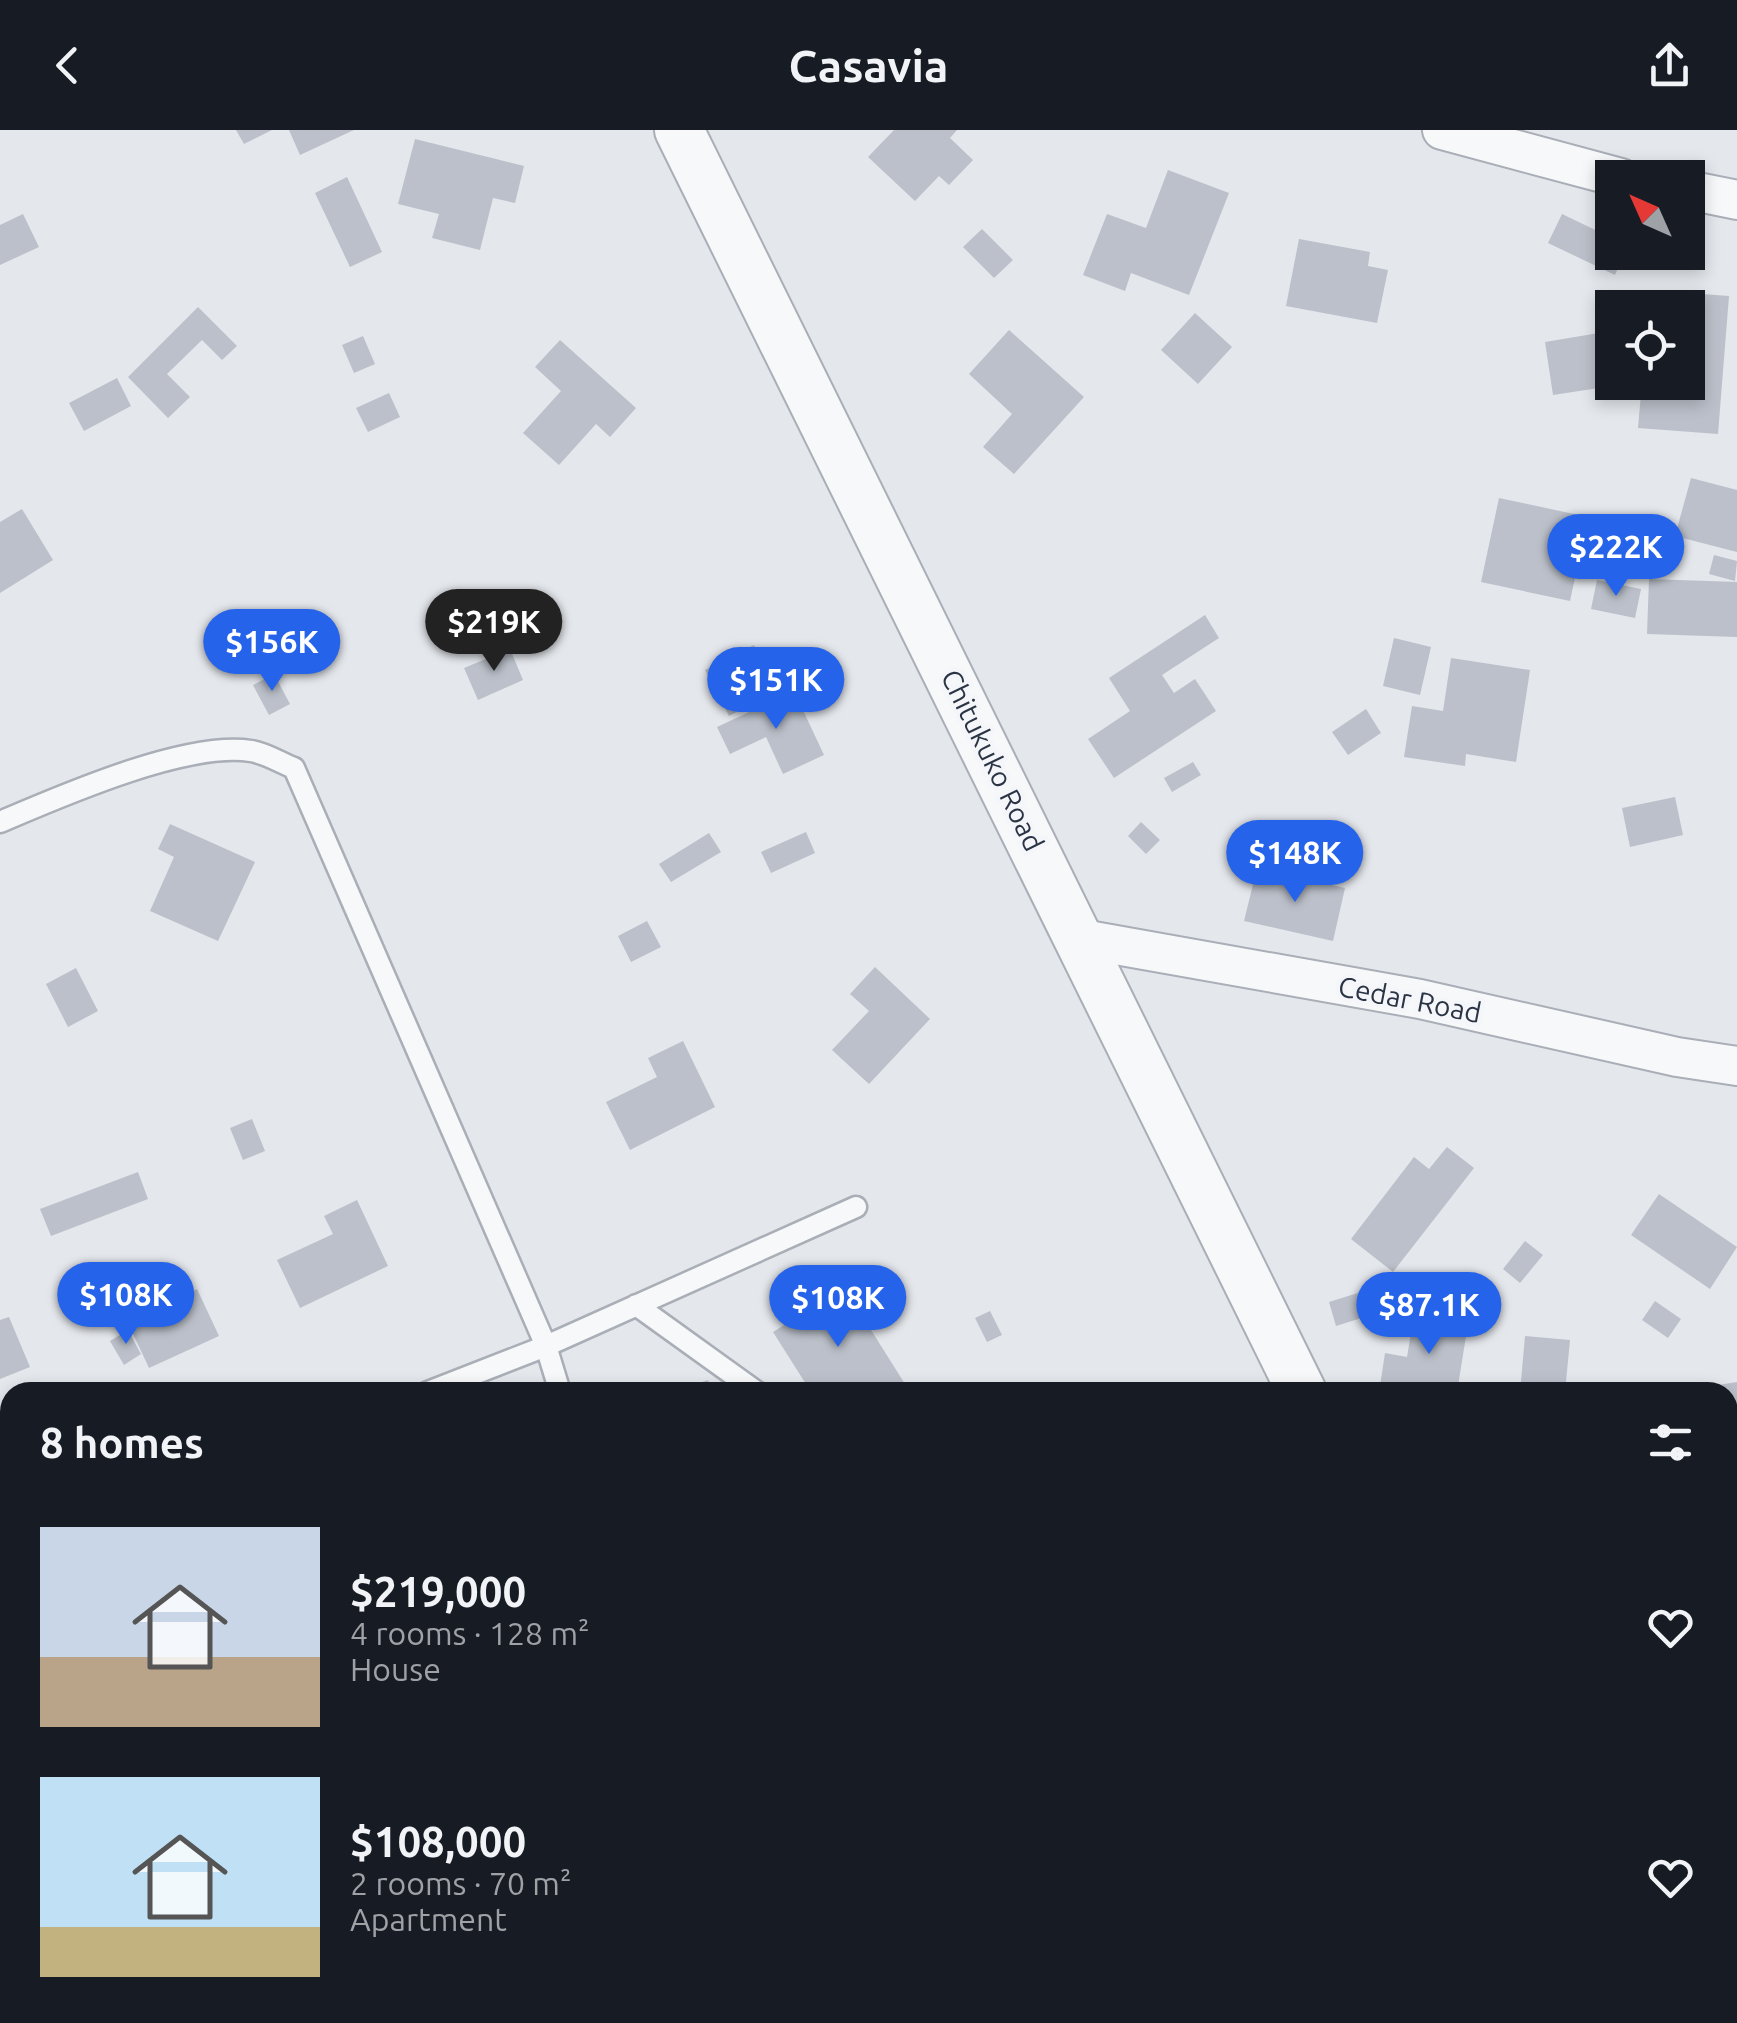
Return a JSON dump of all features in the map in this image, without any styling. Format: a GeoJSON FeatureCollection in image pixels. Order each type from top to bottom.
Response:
{"type":"FeatureCollection","features":[{"type":"Feature","properties":{"kind":"street","name":"Chitukuko Road"},"geometry":{"type":"LineString","coordinates":[[680,130],[1297,1382]]}},
{"type":"Feature","properties":{"kind":"street"},"geometry":{"type":"LineString","coordinates":[[1442,130],[1595,171]]}},
{"type":"Feature","properties":{"kind":"street"},"geometry":{"type":"LineString","coordinates":[[1705,193],[1737,200]]}},
{"type":"Feature","properties":{"kind":"street","name":"Cedar Road"},"geometry":{"type":"LineString","coordinates":[[1082,939],[1420,998],[1677,1057],[1737,1066]]}},
{"type":"Feature","properties":{"kind":"lane"},"geometry":{"type":"LineString","coordinates":[[0,822],[104,778],[206,753],[252,751],[294,768],[546,1346],[557,1382]]}},
{"type":"Feature","properties":{"kind":"lane"},"geometry":{"type":"LineString","coordinates":[[454,1382],[546,1346],[856,1207]]}},
{"type":"Feature","properties":{"kind":"lane"},"geometry":{"type":"LineString","coordinates":[[636,1305],[743,1382]]}},
{"type":"Feature","properties":{"kind":"building"},"geometry":{"type":"Polygon","coordinates":[[[236,130],[272,130],[244,144],[236,130]]]}},
{"type":"Feature","properties":{"kind":"building"},"geometry":{"type":"Polygon","coordinates":[[[289,130],[354,130],[300,155],[289,130]]]}},
{"type":"Feature","properties":{"kind":"building"},"geometry":{"type":"Polygon","coordinates":[[[894,130],[957,130],[950,138],[973,160],[949,185],[939,176],[915,201],[868,157],[894,130]]]}},
{"type":"Feature","properties":{"kind":"building"},"geometry":{"type":"Polygon","coordinates":[[[415,139],[524,166],[515,203],[493,198],[480,250],[432,238],[439,214],[398,204],[415,139]]]}},
{"type":"Feature","properties":{"kind":"building"},"geometry":{"type":"Polygon","coordinates":[[[1168,170],[1229,193],[1189,295],[1131,273],[1125,291],[1083,275],[1107,214],[1146,228],[1168,170]]]}},
{"type":"Feature","properties":{"kind":"building"},"geometry":{"type":"Polygon","coordinates":[[[347,177],[382,252],[350,267],[315,193],[347,177]]]}},
{"type":"Feature","properties":{"kind":"building"},"geometry":{"type":"Polygon","coordinates":[[[23,214],[39,247],[0,265],[0,225],[23,214]]]}},
{"type":"Feature","properties":{"kind":"building"},"geometry":{"type":"Polygon","coordinates":[[[1562,214],[1595,230],[1595,265],[1548,243],[1562,214]]]}},
{"type":"Feature","properties":{"kind":"building"},"geometry":{"type":"Polygon","coordinates":[[[982,229],[1013,260],[994,278],[963,247],[982,229]]]}},
{"type":"Feature","properties":{"kind":"building"},"geometry":{"type":"Polygon","coordinates":[[[1299,239],[1370,252],[1368,266],[1388,270],[1377,323],[1286,306],[1299,239]]]}},
{"type":"Feature","properties":{"kind":"building"},"geometry":{"type":"Polygon","coordinates":[[[1705,294],[1729,296],[1718,434],[1638,428],[1640,400],[1705,400],[1705,294]]]}},
{"type":"Feature","properties":{"kind":"building"},"geometry":{"type":"Polygon","coordinates":[[[198,307],[237,346],[222,360],[202,340],[167,374],[190,397],[168,418],[128,377],[198,307]]]}},
{"type":"Feature","properties":{"kind":"building"},"geometry":{"type":"Polygon","coordinates":[[[1195,313],[1232,347],[1198,384],[1161,350],[1195,313]]]}},
{"type":"Feature","properties":{"kind":"building"},"geometry":{"type":"Polygon","coordinates":[[[1009,330],[1084,397],[1014,474],[983,447],[1012,414],[969,374],[1009,330]]]}},
{"type":"Feature","properties":{"kind":"building"},"geometry":{"type":"Polygon","coordinates":[[[1595,334],[1595,389],[1553,395],[1545,342],[1595,334]]]}},
{"type":"Feature","properties":{"kind":"building"},"geometry":{"type":"Polygon","coordinates":[[[363,336],[375,364],[354,373],[342,345],[363,336]]]}},
{"type":"Feature","properties":{"kind":"building"},"geometry":{"type":"Polygon","coordinates":[[[560,340],[636,408],[610,437],[596,424],[559,465],[523,433],[561,391],[535,367],[560,340]]]}},
{"type":"Feature","properties":{"kind":"building"},"geometry":{"type":"Polygon","coordinates":[[[117,378],[131,406],[84,431],[69,403],[117,378]]]}},
{"type":"Feature","properties":{"kind":"building"},"geometry":{"type":"Polygon","coordinates":[[[389,393],[400,417],[368,432],[356,408],[389,393]]]}},
{"type":"Feature","properties":{"kind":"building"},"geometry":{"type":"Polygon","coordinates":[[[1691,478],[1737,490],[1737,552],[1675,536],[1691,478]]]}},
{"type":"Feature","properties":{"kind":"building"},"geometry":{"type":"Polygon","coordinates":[[[1499,498],[1588,517],[1570,601],[1481,582],[1499,498]]]}},
{"type":"Feature","properties":{"kind":"building"},"geometry":{"type":"Polygon","coordinates":[[[22,509],[53,560],[0,593],[0,522],[22,509]]]}},
{"type":"Feature","properties":{"kind":"building"},"geometry":{"type":"Polygon","coordinates":[[[1714,555],[1737,561],[1735,581],[1709,574],[1714,555]]]}},
{"type":"Feature","properties":{"kind":"building"},"geometry":{"type":"Polygon","coordinates":[[[1649,579],[1737,582],[1737,637],[1647,634],[1649,579]]]}},
{"type":"Feature","properties":{"kind":"building"},"geometry":{"type":"Polygon","coordinates":[[[1597,580],[1641,589],[1635,618],[1591,609],[1597,580]]]}},
{"type":"Feature","properties":{"kind":"building"},"geometry":{"type":"Polygon","coordinates":[[[1205,615],[1219,638],[1162,675],[1174,693],[1195,679],[1216,711],[1114,778],[1088,739],[1130,711],[1109,678],[1205,615]]]}},
{"type":"Feature","properties":{"kind":"building"},"geometry":{"type":"Polygon","coordinates":[[[1394,638],[1431,647],[1420,695],[1383,686],[1394,638]]]}},
{"type":"Feature","properties":{"kind":"building"},"geometry":{"type":"Polygon","coordinates":[[[754,645],[777,691],[729,716],[705,670],[754,645]]]}},
{"type":"Feature","properties":{"kind":"building"},"geometry":{"type":"Polygon","coordinates":[[[510,649],[523,680],[478,700],[464,668],[510,649]]]}},
{"type":"Feature","properties":{"kind":"building"},"geometry":{"type":"Polygon","coordinates":[[[1451,658],[1530,670],[1516,762],[1466,754],[1465,766],[1404,757],[1412,706],[1443,711],[1451,658]]]}},
{"type":"Feature","properties":{"kind":"building"},"geometry":{"type":"Polygon","coordinates":[[[274,674],[290,704],[269,715],[253,685],[274,674]]]}},
{"type":"Feature","properties":{"kind":"building"},"geometry":{"type":"Polygon","coordinates":[[[794,691],[824,755],[783,774],[766,737],[730,754],[717,727],[794,691]]]}},
{"type":"Feature","properties":{"kind":"building"},"geometry":{"type":"Polygon","coordinates":[[[1366,709],[1381,733],[1348,755],[1332,732],[1366,709]]]}},
{"type":"Feature","properties":{"kind":"building"},"geometry":{"type":"Polygon","coordinates":[[[1193,762],[1201,775],[1172,792],[1164,778],[1193,762]]]}},
{"type":"Feature","properties":{"kind":"building"},"geometry":{"type":"Polygon","coordinates":[[[1675,797],[1683,835],[1630,847],[1622,808],[1675,797]]]}},
{"type":"Feature","properties":{"kind":"building"},"geometry":{"type":"Polygon","coordinates":[[[1141,822],[1160,840],[1146,854],[1128,836],[1141,822]]]}},
{"type":"Feature","properties":{"kind":"building"},"geometry":{"type":"Polygon","coordinates":[[[170,824],[255,862],[218,941],[150,911],[174,857],[158,849],[170,824]]]}},
{"type":"Feature","properties":{"kind":"building"},"geometry":{"type":"Polygon","coordinates":[[[806,832],[815,853],[771,873],[761,852],[806,832]]]}},
{"type":"Feature","properties":{"kind":"building"},"geometry":{"type":"Polygon","coordinates":[[[709,833],[721,852],[671,882],[659,864],[709,833]]]}},
{"type":"Feature","properties":{"kind":"building"},"geometry":{"type":"Polygon","coordinates":[[[1257,868],[1345,888],[1333,941],[1244,921],[1257,868]]]}},
{"type":"Feature","properties":{"kind":"building"},"geometry":{"type":"Polygon","coordinates":[[[647,921],[661,947],[631,962],[618,936],[647,921]]]}},
{"type":"Feature","properties":{"kind":"building"},"geometry":{"type":"Polygon","coordinates":[[[875,967],[930,1019],[869,1084],[832,1050],[869,1011],[850,994],[875,967]]]}},
{"type":"Feature","properties":{"kind":"building"},"geometry":{"type":"Polygon","coordinates":[[[76,968],[98,1011],[68,1027],[46,984],[76,968]]]}},
{"type":"Feature","properties":{"kind":"building"},"geometry":{"type":"Polygon","coordinates":[[[683,1041],[715,1107],[630,1150],[606,1102],[657,1077],[648,1058],[683,1041]]]}},
{"type":"Feature","properties":{"kind":"building"},"geometry":{"type":"Polygon","coordinates":[[[252,1119],[265,1151],[243,1160],[230,1128],[252,1119]]]}},
{"type":"Feature","properties":{"kind":"building"},"geometry":{"type":"Polygon","coordinates":[[[1447,1147],[1474,1168],[1393,1272],[1351,1239],[1414,1157],[1429,1169],[1447,1147]]]}},
{"type":"Feature","properties":{"kind":"building"},"geometry":{"type":"Polygon","coordinates":[[[138,1172],[148,1199],[51,1236],[40,1209],[138,1172]]]}},
{"type":"Feature","properties":{"kind":"building"},"geometry":{"type":"Polygon","coordinates":[[[1659,1194],[1737,1247],[1710,1289],[1631,1235],[1659,1194]]]}},
{"type":"Feature","properties":{"kind":"building"},"geometry":{"type":"Polygon","coordinates":[[[357,1200],[388,1266],[300,1308],[277,1260],[333,1234],[324,1216],[357,1200]]]}},
{"type":"Feature","properties":{"kind":"building"},"geometry":{"type":"Polygon","coordinates":[[[1525,1241],[1543,1255],[1520,1283],[1503,1269],[1525,1241]]]}},
{"type":"Feature","properties":{"kind":"building"},"geometry":{"type":"Polygon","coordinates":[[[844,1287],[904,1382],[805,1382],[773,1332],[844,1287]]]}},
{"type":"Feature","properties":{"kind":"building"},"geometry":{"type":"Polygon","coordinates":[[[197,1289],[219,1336],[149,1368],[127,1321],[197,1289]]]}},
{"type":"Feature","properties":{"kind":"building"},"geometry":{"type":"Polygon","coordinates":[[[1364,1291],[1371,1315],[1336,1326],[1329,1302],[1364,1291]]]}},
{"type":"Feature","properties":{"kind":"building"},"geometry":{"type":"Polygon","coordinates":[[[1655,1301],[1681,1319],[1668,1338],[1642,1320],[1655,1301]]]}},
{"type":"Feature","properties":{"kind":"building"},"geometry":{"type":"Polygon","coordinates":[[[990,1311],[1002,1335],[987,1342],[975,1318],[990,1311]]]}},
{"type":"Feature","properties":{"kind":"building"},"geometry":{"type":"Polygon","coordinates":[[[1414,1315],[1468,1324],[1459,1382],[1381,1382],[1385,1353],[1407,1357],[1414,1315]]]}},
{"type":"Feature","properties":{"kind":"building"},"geometry":{"type":"Polygon","coordinates":[[[9,1317],[30,1367],[0,1379],[0,1320],[9,1317]]]}},
{"type":"Feature","properties":{"kind":"building"},"geometry":{"type":"Polygon","coordinates":[[[128,1330],[141,1354],[124,1365],[110,1341],[128,1330]]]}},
{"type":"Feature","properties":{"kind":"building"},"geometry":{"type":"Polygon","coordinates":[[[1525,1336],[1570,1340],[1566,1382],[1521,1382],[1525,1336]]]}}]}
